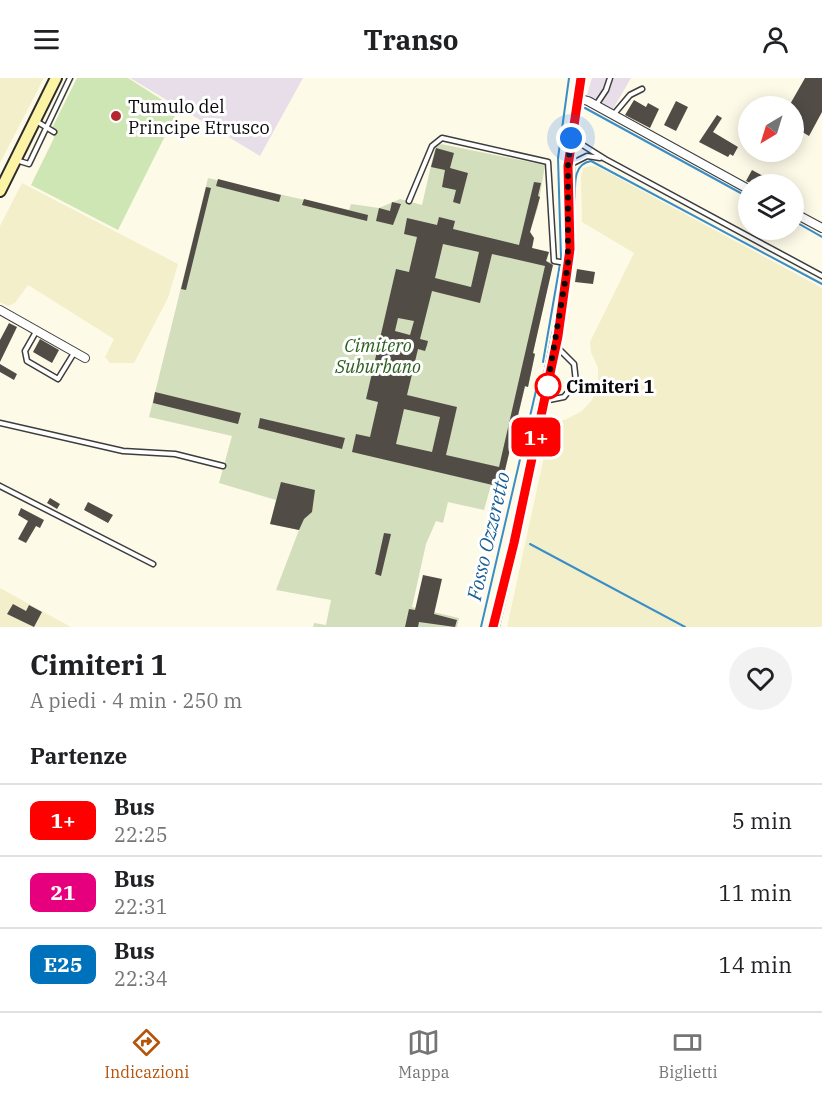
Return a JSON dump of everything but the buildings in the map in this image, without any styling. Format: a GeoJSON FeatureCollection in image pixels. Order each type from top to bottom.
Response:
{"type":"FeatureCollection","features":[{"type":"Feature","properties":{"kind":"main road"},"geometry":{"type":"LineString","coordinates":[[0,191],[56,78]]}},
{"type":"Feature","properties":{"kind":"street"},"geometry":{"type":"LineString","coordinates":[[494,627],[513,552],[556,346],[566,263],[568,166],[581,78]]}},
{"type":"Feature","properties":{"kind":"street"},"geometry":{"type":"LineString","coordinates":[[577,98],[596,105],[738,184]]}},
{"type":"Feature","properties":{"kind":"street"},"geometry":{"type":"LineString","coordinates":[[804,218],[822,228]]}},
{"type":"Feature","properties":{"kind":"street"},"geometry":{"type":"LineString","coordinates":[[0,310],[85,358]]}},
{"type":"Feature","properties":{"kind":"lane"},"geometry":{"type":"LineString","coordinates":[[15,160],[29,164],[70,78]]}},
{"type":"Feature","properties":{"kind":"lane"},"geometry":{"type":"LineString","coordinates":[[596,105],[606,90],[610,78]]}},
{"type":"Feature","properties":{"kind":"lane"},"geometry":{"type":"LineString","coordinates":[[613,115],[630,95],[642,89]]}},
{"type":"Feature","properties":{"kind":"lane"},"geometry":{"type":"LineString","coordinates":[[35,120],[54,132]]}},
{"type":"Feature","properties":{"kind":"lane"},"geometry":{"type":"LineString","coordinates":[[409,201],[432,146],[442,138],[548,162],[554,261],[566,263]]}},
{"type":"Feature","properties":{"kind":"lane"},"geometry":{"type":"LineString","coordinates":[[571,138],[605,159],[822,276]]}},
{"type":"Feature","properties":{"kind":"lane"},"geometry":{"type":"LineString","coordinates":[[568,166],[587,156],[605,159]]}},
{"type":"Feature","properties":{"kind":"lane"},"geometry":{"type":"LineString","coordinates":[[37,329],[25,351],[27,361],[58,378],[74,352]]}},
{"type":"Feature","properties":{"kind":"lane"},"geometry":{"type":"LineString","coordinates":[[544,401],[564,398],[576,382],[574,364],[556,346]]}},
{"type":"Feature","properties":{"kind":"lane"},"geometry":{"type":"LineString","coordinates":[[0,423],[123,451],[175,454],[223,466]]}},
{"type":"Feature","properties":{"kind":"lane"},"geometry":{"type":"LineString","coordinates":[[0,486],[153,564]]}},
{"type":"Feature","properties":{"kind":"shaded area"},"geometry":{"type":"Polygon","coordinates":[[[0,78],[44,78],[0,163],[0,78]]]}},
{"type":"Feature","properties":{"kind":"shaded area"},"geometry":{"type":"Polygon","coordinates":[[[130,78],[303,78],[260,156],[130,78]]]}},
{"type":"Feature","properties":{"kind":"shaded area"},"geometry":{"type":"Polygon","coordinates":[[[592,78],[631,78],[613,109],[587,95],[592,78]]]}},
{"type":"Feature","properties":{"kind":"shaded area"},"geometry":{"type":"Polygon","coordinates":[[[596,166],[822,288],[822,627],[507,627],[552,420],[565,420],[582,411],[592,400],[598,386],[598,368],[591,352],[590,342],[634,253],[582,222],[581,177],[583,168],[596,166]]]}},
{"type":"Feature","properties":{"kind":"shaded area"},"geometry":{"type":"Polygon","coordinates":[[[22,183],[178,264],[168,298],[134,363],[110,363],[105,357],[114,339],[28,285],[15,303],[8,306],[0,302],[0,226],[22,183]]]}},
{"type":"Feature","properties":{"kind":"shaded area"},"geometry":{"type":"Polygon","coordinates":[[[0,588],[71,627],[0,627],[0,588]]]}},
{"type":"Feature","properties":{"kind":"green space"},"geometry":{"type":"Polygon","coordinates":[[[77,78],[128,78],[178,110],[118,230],[31,185],[54,138],[53,126],[77,78]]]}},
{"type":"Feature","properties":{"kind":"green space","name":"Cimitero Suburbano"},"geometry":{"type":"Polygon","coordinates":[[[441,144],[545,165],[538,207],[530,232],[534,238],[532,248],[549,252],[547,261],[553,263],[533,353],[535,354],[528,387],[525,387],[501,487],[491,485],[484,510],[448,502],[443,523],[436,521],[426,544],[412,607],[459,618],[457,627],[313,627],[314,623],[326,625],[331,600],[276,590],[299,530],[270,524],[276,500],[219,483],[232,436],[149,417],[208,178],[349,210],[351,204],[379,208],[400,199],[422,205],[435,148],[441,144]]]}},
{"type":"Feature","properties":{"kind":"waterway","name":"Fosso Ozzeretto"},"geometry":{"type":"LineString","coordinates":[[543,362],[561,258],[558,158],[569,78]]}},
{"type":"Feature","properties":{"kind":"waterway"},"geometry":{"type":"LineString","coordinates":[[585,108],[738,192]]}},
{"type":"Feature","properties":{"kind":"waterway"},"geometry":{"type":"LineString","coordinates":[[575,198],[575,181],[578,170],[591,161],[822,284]]}},
{"type":"Feature","properties":{"kind":"waterway"},"geometry":{"type":"LineString","coordinates":[[804,227],[822,237]]}},
{"type":"Feature","properties":{"kind":"waterway","name":"Fosso Ozzeretto"},"geometry":{"type":"LineString","coordinates":[[481,627],[538,382]]}},
{"type":"Feature","properties":{"kind":"waterway"},"geometry":{"type":"LineString","coordinates":[[530,544],[685,627]]}},
{"type":"Feature","properties":{"kind":"bus line","name":"1+"},"geometry":{"type":"LineString","coordinates":[[493,627],[503,594],[558,336],[570,249],[568,166],[581,78]]}},
{"type":"Feature","properties":{"kind":"place","name":"Tumulo del Principe Etrusco"},"geometry":{"type":"Point","coordinates":[116,116]}},
{"type":"Feature","properties":{"kind":"place","name":"Cimiteri 1"},"geometry":{"type":"Point","coordinates":[548,386]}},
{"type":"Feature","properties":{"kind":"route"},"geometry":{"type":"LineString","coordinates":[[548,386],[547,388],[558,336],[570,249],[568,166],[571,138]]}}]}
